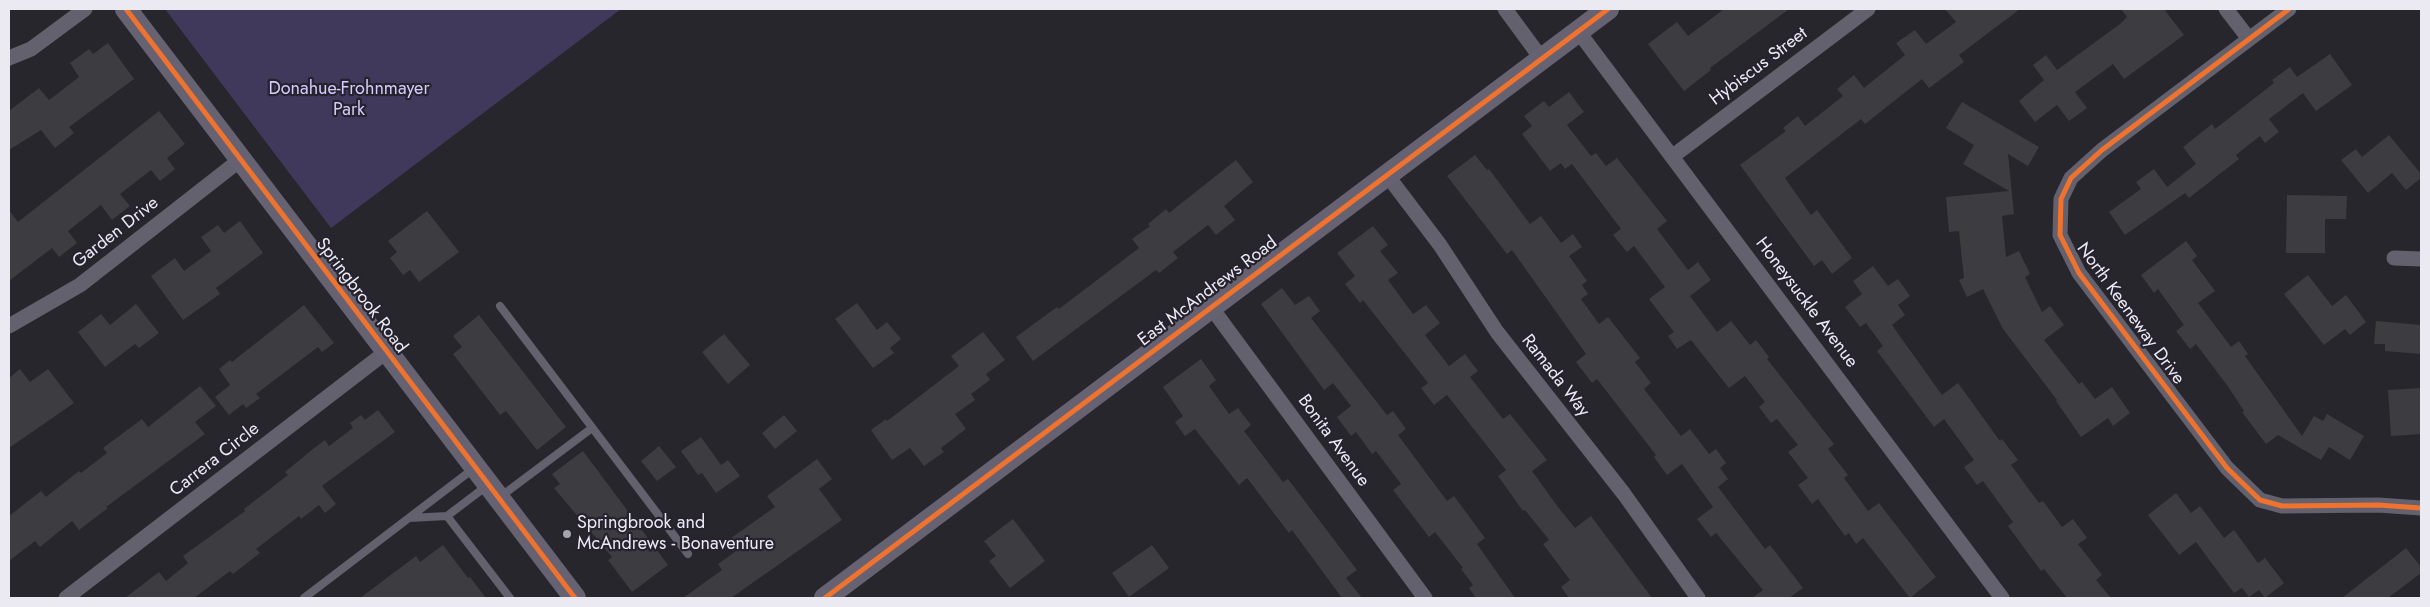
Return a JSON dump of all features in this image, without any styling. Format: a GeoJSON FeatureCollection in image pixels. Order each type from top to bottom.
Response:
{"type":"FeatureCollection","features":[{"type":"Feature","properties":{"kind":"main road","name":"Springbrook Road"},"geometry":{"type":"LineString","coordinates":[[126,9],[575,598]]}},
{"type":"Feature","properties":{"kind":"main road","name":"East McAndrews Road"},"geometry":{"type":"LineString","coordinates":[[825,598],[1608,9]]}},
{"type":"Feature","properties":{"kind":"street"},"geometry":{"type":"LineString","coordinates":[[9,58],[31,49],[85,9]]}},
{"type":"Feature","properties":{"kind":"street"},"geometry":{"type":"LineString","coordinates":[[1505,9],[1541,58]]}},
{"type":"Feature","properties":{"kind":"street","name":"Hybiscus Street"},"geometry":{"type":"LineString","coordinates":[[1673,156],[1868,9]]}},
{"type":"Feature","properties":{"kind":"street"},"geometry":{"type":"LineString","coordinates":[[2226,9],[2249,40]]}},
{"type":"Feature","properties":{"kind":"street","name":"North Keeneway Drive"},"geometry":{"type":"LineString","coordinates":[[2290,9],[2102,150],[2071,178],[2061,199],[2060,235],[2079,273],[2221,461],[2260,500],[2282,506],[2387,505],[2421,508]]}},
{"type":"Feature","properties":{"kind":"street","name":"Honeysuckle Avenue"},"geometry":{"type":"LineString","coordinates":[[1578,31],[2002,598]]}},
{"type":"Feature","properties":{"kind":"street","name":"Garden Drive"},"geometry":{"type":"LineString","coordinates":[[9,326],[80,286],[240,160]]}},
{"type":"Feature","properties":{"kind":"street","name":"Ramada Way"},"geometry":{"type":"LineString","coordinates":[[1387,175],[1440,245],[1497,332],[1624,494],[1698,598]]}},
{"type":"Feature","properties":{"kind":"street"},"geometry":{"type":"LineString","coordinates":[[2394,258],[2421,259]]}},
{"type":"Feature","properties":{"kind":"street","name":"Bonita Avenue"},"geometry":{"type":"LineString","coordinates":[[1211,307],[1425,598]]}},
{"type":"Feature","properties":{"kind":"street","name":"Carrera Circle"},"geometry":{"type":"LineString","coordinates":[[66,598],[386,352]]}},
{"type":"Feature","properties":{"kind":"lane"},"geometry":{"type":"LineString","coordinates":[[500,306],[688,554]]}},
{"type":"Feature","properties":{"kind":"lane"},"geometry":{"type":"LineString","coordinates":[[304,598],[409,518],[487,484],[592,428]]}},
{"type":"Feature","properties":{"kind":"lane"},"geometry":{"type":"LineString","coordinates":[[409,518],[447,516],[487,484]]}},
{"type":"Feature","properties":{"kind":"lane"},"geometry":{"type":"LineString","coordinates":[[447,516],[510,598]]}},
{"type":"Feature","properties":{"kind":"green space","name":"Donahue-Frohnmayer Park"},"geometry":{"type":"Polygon","coordinates":[[[165,9],[621,9],[331,228],[165,9]]]}},
{"type":"Feature","properties":{"kind":"building"},"geometry":{"type":"Polygon","coordinates":[[[1724,9],[1789,9],[1710,68],[1711,70],[1684,91],[1648,44],[1677,22],[1688,36],[1724,9]]]}},
{"type":"Feature","properties":{"kind":"building"},"geometry":{"type":"Polygon","coordinates":[[[1945,9],[2020,9],[1959,55],[1964,62],[1929,88],[1922,79],[1865,124],[1861,119],[1785,178],[1811,215],[1817,210],[1852,258],[1832,274],[1822,260],[1814,266],[1740,165],[1786,131],[1783,128],[1798,116],[1805,126],[1843,96],[1837,89],[1854,75],[1864,88],[1905,55],[1896,43],[1915,30],[1926,44],[1956,22],[1945,9]]]}},
{"type":"Feature","properties":{"kind":"building"},"geometry":{"type":"Polygon","coordinates":[[[2121,9],[2164,9],[2184,35],[2124,79],[2113,64],[2075,92],[2087,108],[2069,121],[2057,105],[2035,122],[2019,101],[2044,80],[2033,65],[2046,55],[2057,70],[2120,24],[2127,17],[2121,9]]]}},
{"type":"Feature","properties":{"kind":"building"},"geometry":{"type":"Polygon","coordinates":[[[108,43],[134,79],[69,127],[74,133],[55,148],[41,130],[9,150],[9,111],[39,88],[49,100],[79,77],[70,63],[89,49],[93,54],[108,43]]]}},
{"type":"Feature","properties":{"kind":"building"},"geometry":{"type":"Polygon","coordinates":[[[2330,54],[2352,85],[2316,111],[2303,93],[2269,119],[2279,132],[2265,143],[2260,136],[2236,155],[2239,159],[2189,198],[2185,193],[2125,235],[2109,212],[2141,189],[2136,182],[2154,169],[2167,187],[2196,164],[2183,147],[2212,124],[2215,129],[2274,83],[2272,80],[2290,67],[2297,77],[2330,54]]]}},
{"type":"Feature","properties":{"kind":"building"},"geometry":{"type":"Polygon","coordinates":[[[1569,92],[1584,112],[1567,125],[1591,156],[1596,153],[1606,166],[1617,158],[1667,221],[1657,229],[1688,270],[1698,262],[1711,280],[1690,296],[1717,332],[1731,321],[1750,345],[1756,340],[1769,357],[1767,359],[1834,444],[1828,449],[1848,475],[1844,478],[1868,511],[1879,503],[1936,577],[1910,598],[1863,538],[1856,544],[1849,533],[1845,536],[1818,499],[1812,504],[1798,485],[1808,478],[1788,452],[1798,445],[1777,419],[1771,423],[1759,407],[1765,402],[1745,376],[1729,388],[1691,340],[1677,349],[1668,336],[1674,332],[1649,299],[1665,287],[1634,246],[1627,252],[1613,235],[1621,229],[1572,164],[1565,169],[1561,163],[1550,171],[1522,134],[1532,126],[1524,116],[1544,101],[1549,107],[1569,92]]]}},
{"type":"Feature","properties":{"kind":"building"},"geometry":{"type":"Polygon","coordinates":[[[1962,102],[2039,147],[2028,166],[2008,154],[2014,214],[2002,216],[2006,257],[2019,251],[2030,274],[2025,277],[2042,312],[2050,306],[2064,325],[2044,340],[2079,384],[2082,382],[2095,399],[2112,387],[2130,413],[2113,426],[2108,418],[2081,437],[2057,400],[2003,329],[1983,289],[1967,297],[1959,280],[1964,278],[1959,231],[1949,232],[1946,197],[2009,191],[1963,164],[1974,145],[1946,128],[1962,102]]]}},
{"type":"Feature","properties":{"kind":"building"},"geometry":{"type":"Polygon","coordinates":[[[159,111],[185,144],[167,158],[175,169],[160,181],[151,170],[120,194],[130,206],[112,220],[101,205],[68,231],[77,243],[59,257],[52,248],[9,281],[9,210],[18,222],[159,111]]]}},
{"type":"Feature","properties":{"kind":"building"},"geometry":{"type":"Polygon","coordinates":[[[2389,135],[2421,174],[2421,178],[2406,190],[2392,173],[2368,193],[2341,160],[2356,149],[2362,157],[2389,135]]]}},
{"type":"Feature","properties":{"kind":"building"},"geometry":{"type":"Polygon","coordinates":[[[1475,155],[1487,170],[1489,169],[1530,224],[1541,216],[1561,243],[1573,234],[1582,247],[1569,256],[1587,281],[1582,285],[1588,294],[1581,299],[1599,324],[1608,317],[1640,358],[1635,362],[1651,383],[1644,389],[1681,436],[1690,429],[1709,454],[1716,449],[1726,463],[1720,468],[1728,479],[1718,487],[1765,549],[1770,545],[1803,588],[1789,598],[1752,598],[1763,590],[1716,533],[1711,537],[1697,519],[1713,507],[1682,464],[1667,475],[1654,457],[1656,455],[1597,379],[1592,383],[1576,362],[1586,354],[1512,250],[1507,254],[1447,176],[1475,155]]]}},
{"type":"Feature","properties":{"kind":"building"},"geometry":{"type":"Polygon","coordinates":[[[1236,160],[1253,182],[1224,206],[1235,220],[1216,235],[1208,225],[1173,252],[1178,258],[1159,273],[1156,270],[1033,361],[1016,337],[1057,307],[1059,309],[1139,248],[1132,239],[1150,226],[1148,224],[1166,209],[1169,213],[1236,160]]]}},
{"type":"Feature","properties":{"kind":"building"},"geometry":{"type":"Polygon","coordinates":[[[2287,195],[2347,196],[2346,219],[2325,219],[2325,253],[2286,253],[2287,195]]]}},
{"type":"Feature","properties":{"kind":"building"},"geometry":{"type":"Polygon","coordinates":[[[427,211],[459,252],[419,282],[410,270],[403,275],[390,258],[397,252],[388,241],[427,211]]]}},
{"type":"Feature","properties":{"kind":"building"},"geometry":{"type":"Polygon","coordinates":[[[240,221],[263,253],[216,288],[220,294],[183,320],[151,276],[175,258],[184,271],[211,251],[201,237],[218,225],[224,233],[240,221]]]}},
{"type":"Feature","properties":{"kind":"building"},"geometry":{"type":"Polygon","coordinates":[[[1373,226],[1388,245],[1380,251],[1398,273],[1388,280],[1413,314],[1426,305],[1440,323],[1425,335],[1449,366],[1465,354],[1478,371],[1470,377],[1503,419],[1510,414],[1547,460],[1532,471],[1558,507],[1575,528],[1591,516],[1652,598],[1569,598],[1561,587],[1570,580],[1543,544],[1549,540],[1525,510],[1523,511],[1498,476],[1506,470],[1447,395],[1434,405],[1421,388],[1428,383],[1363,300],[1360,303],[1345,284],[1355,276],[1337,253],[1373,226]]]}},
{"type":"Feature","properties":{"kind":"building"},"geometry":{"type":"Polygon","coordinates":[[[2186,241],[2197,256],[2192,260],[2215,291],[2198,303],[2231,347],[2239,341],[2248,354],[2245,356],[2302,436],[2314,416],[2323,421],[2327,414],[2364,436],[2350,460],[2329,447],[2321,460],[2278,435],[2266,444],[2242,412],[2244,411],[2229,388],[2196,344],[2190,349],[2176,331],[2184,325],[2158,289],[2154,293],[2141,275],[2186,241]]]}},
{"type":"Feature","properties":{"kind":"building"},"geometry":{"type":"Polygon","coordinates":[[[1873,266],[1888,286],[1898,279],[1910,296],[1898,305],[1905,315],[1892,325],[1942,395],[1958,383],[2000,441],[2002,439],[2018,460],[2011,465],[2039,503],[2043,501],[2062,527],[2073,519],[2087,538],[2078,544],[2102,575],[2096,580],[2111,598],[2067,598],[2044,569],[2041,571],[2008,526],[2013,522],[1983,481],[1977,485],[1964,467],[1974,460],[1944,419],[1934,427],[1877,351],[1883,346],[1866,323],[1860,327],[1845,307],[1862,294],[1853,281],[1873,266]]]}},
{"type":"Feature","properties":{"kind":"building"},"geometry":{"type":"Polygon","coordinates":[[[2308,275],[2332,306],[2346,295],[2366,322],[2350,335],[2345,329],[2324,345],[2284,294],[2308,275]]]}},
{"type":"Feature","properties":{"kind":"building"},"geometry":{"type":"Polygon","coordinates":[[[1282,288],[1295,305],[1309,296],[1320,311],[1311,318],[1387,415],[1393,411],[1406,429],[1398,435],[1447,501],[1454,496],[1485,538],[1477,544],[1515,598],[1476,598],[1469,588],[1473,585],[1461,569],[1463,568],[1435,532],[1429,537],[1393,490],[1401,484],[1376,451],[1372,454],[1356,432],[1351,436],[1337,417],[1351,406],[1333,383],[1324,390],[1261,304],[1282,288]]]}},
{"type":"Feature","properties":{"kind":"building"},"geometry":{"type":"Polygon","coordinates":[[[857,303],[877,330],[887,322],[901,339],[890,348],[894,353],[873,368],[835,319],[857,303]]]}},
{"type":"Feature","properties":{"kind":"building"},"geometry":{"type":"Polygon","coordinates":[[[136,304],[159,333],[139,348],[135,344],[105,367],[78,332],[101,314],[110,325],[136,304]]]}},
{"type":"Feature","properties":{"kind":"building"},"geometry":{"type":"Polygon","coordinates":[[[304,305],[334,343],[322,352],[318,347],[256,394],[260,398],[246,408],[243,404],[229,415],[215,397],[230,385],[219,369],[230,360],[232,362],[304,305]]]}},
{"type":"Feature","properties":{"kind":"building"},"geometry":{"type":"Polygon","coordinates":[[[479,315],[566,427],[537,450],[506,411],[500,415],[453,354],[462,347],[453,336],[479,315]]]}},
{"type":"Feature","properties":{"kind":"building"},"geometry":{"type":"Polygon","coordinates":[[[2376,321],[2421,325],[2421,354],[2385,351],[2385,344],[2374,344],[2376,321]]]}},
{"type":"Feature","properties":{"kind":"building"},"geometry":{"type":"Polygon","coordinates":[[[983,332],[1005,360],[986,374],[990,380],[971,394],[975,400],[955,414],[966,429],[941,448],[944,452],[924,466],[910,448],[892,460],[871,430],[886,419],[887,421],[959,366],[951,356],[983,332]]]}},
{"type":"Feature","properties":{"kind":"building"},"geometry":{"type":"Polygon","coordinates":[[[724,334],[750,365],[728,384],[702,352],[724,334]]]}},
{"type":"Feature","properties":{"kind":"building"},"geometry":{"type":"Polygon","coordinates":[[[1201,359],[1216,380],[1209,386],[1229,414],[1238,408],[1251,425],[1244,431],[1283,482],[1288,479],[1357,570],[1346,578],[1362,598],[1342,598],[1292,530],[1289,533],[1247,478],[1239,485],[1195,429],[1185,436],[1175,422],[1183,416],[1163,387],[1201,359]]]}},
{"type":"Feature","properties":{"kind":"building"},"geometry":{"type":"Polygon","coordinates":[[[20,369],[30,382],[48,369],[74,403],[9,448],[9,378],[20,369]]]}},
{"type":"Feature","properties":{"kind":"building"},"geometry":{"type":"Polygon","coordinates":[[[200,386],[216,406],[195,422],[205,434],[106,507],[108,508],[79,530],[72,521],[40,547],[35,541],[9,561],[9,516],[41,491],[46,497],[79,471],[81,473],[107,453],[103,448],[142,419],[148,427],[200,386]]]}},
{"type":"Feature","properties":{"kind":"building"},"geometry":{"type":"Polygon","coordinates":[[[2421,388],[2421,434],[2391,436],[2388,390],[2421,388]]]}},
{"type":"Feature","properties":{"kind":"building"},"geometry":{"type":"Polygon","coordinates":[[[378,410],[395,432],[322,486],[336,504],[325,513],[319,505],[301,519],[299,516],[256,549],[260,553],[233,574],[230,571],[194,598],[125,598],[159,572],[166,581],[188,563],[183,556],[245,511],[244,509],[288,475],[285,472],[313,449],[325,440],[329,446],[353,428],[350,423],[361,415],[365,420],[378,410]]]}},
{"type":"Feature","properties":{"kind":"building"},"geometry":{"type":"Polygon","coordinates":[[[784,415],[797,431],[775,449],[762,433],[784,415]]]}},
{"type":"Feature","properties":{"kind":"building"},"geometry":{"type":"Polygon","coordinates":[[[701,437],[721,465],[728,460],[740,476],[716,493],[702,473],[698,475],[681,451],[701,437]]]}},
{"type":"Feature","properties":{"kind":"building"},"geometry":{"type":"Polygon","coordinates":[[[659,446],[676,467],[657,481],[641,461],[659,446]]]}},
{"type":"Feature","properties":{"kind":"building"},"geometry":{"type":"Polygon","coordinates":[[[583,451],[668,565],[632,592],[608,560],[612,557],[554,488],[560,484],[552,474],[583,451]]]}},
{"type":"Feature","properties":{"kind":"building"},"geometry":{"type":"Polygon","coordinates":[[[817,459],[832,479],[819,489],[842,520],[731,598],[683,598],[722,570],[718,564],[739,549],[731,538],[775,507],[767,496],[817,459]]]}},
{"type":"Feature","properties":{"kind":"building"},"geometry":{"type":"Polygon","coordinates":[[[2176,493],[2191,513],[2200,506],[2224,538],[2234,530],[2258,563],[2265,558],[2284,583],[2265,598],[2259,590],[2249,597],[2242,588],[2234,593],[2196,542],[2179,555],[2148,515],[2176,493]]]}},
{"type":"Feature","properties":{"kind":"building"},"geometry":{"type":"Polygon","coordinates":[[[1013,519],[1045,561],[1010,588],[989,561],[996,556],[984,541],[1013,519]]]}},
{"type":"Feature","properties":{"kind":"building"},"geometry":{"type":"Polygon","coordinates":[[[443,545],[486,598],[360,598],[416,556],[420,562],[443,545]]]}},
{"type":"Feature","properties":{"kind":"building"},"geometry":{"type":"Polygon","coordinates":[[[1152,545],[1169,568],[1129,597],[1112,573],[1152,545]]]}},
{"type":"Feature","properties":{"kind":"building"},"geometry":{"type":"Polygon","coordinates":[[[2406,548],[2421,567],[2421,573],[2388,598],[2342,598],[2406,548]]]}},
{"type":"Feature","properties":{"kind":"cycle path"},"geometry":{"type":"LineString","coordinates":[[126,9],[575,598]]}},
{"type":"Feature","properties":{"kind":"cycle path"},"geometry":{"type":"LineString","coordinates":[[825,598],[1608,9]]}},
{"type":"Feature","properties":{"kind":"cycle path"},"geometry":{"type":"LineString","coordinates":[[2289,9],[2102,150],[2071,178],[2061,199],[2060,235],[2079,273],[2227,468],[2260,500],[2282,506],[2378,505],[2421,508]]}},
{"type":"Feature","properties":{"kind":"place","name":"Springbrook and McAndrews - Bonaventure"},"geometry":{"type":"Point","coordinates":[567,534]}}]}
